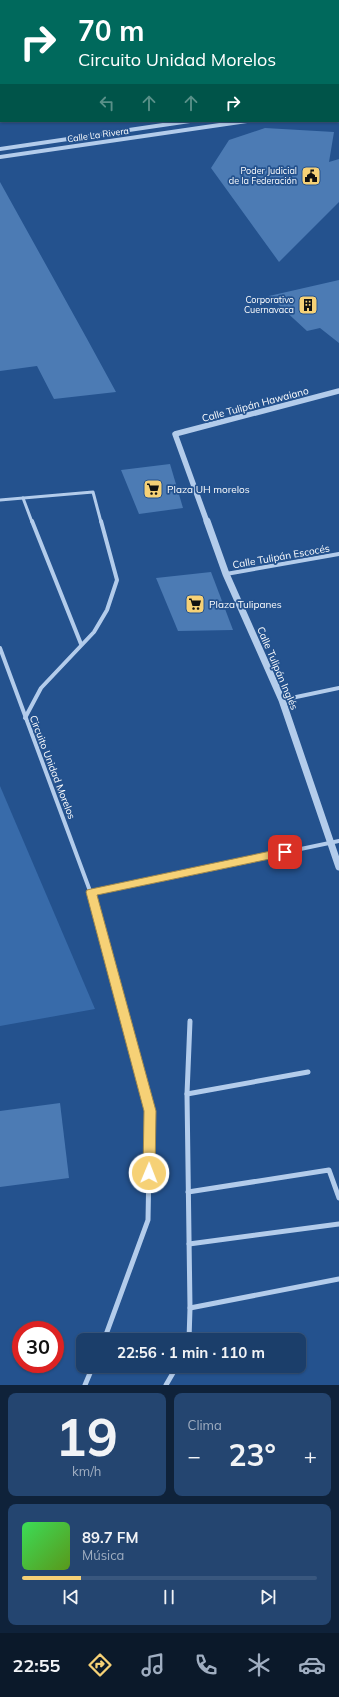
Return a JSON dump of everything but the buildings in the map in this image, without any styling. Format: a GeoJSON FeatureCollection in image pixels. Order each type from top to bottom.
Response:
{"type":"FeatureCollection","features":[{"type":"Feature","properties":{"kind":"street","name":"Calle La Rivera"},"geometry":{"type":"LineString","coordinates":[[0,149],[183,122]]}},
{"type":"Feature","properties":{"kind":"street","name":"Calle La Rivera"},"geometry":{"type":"LineString","coordinates":[[0,157],[240,122]]}},
{"type":"Feature","properties":{"kind":"street"},"geometry":{"type":"LineString","coordinates":[[8,148],[13,156]]}},
{"type":"Feature","properties":{"kind":"street","name":"Calle Tulipán Hawaiano"},"geometry":{"type":"LineString","coordinates":[[175,434],[339,391]]}},
{"type":"Feature","properties":{"kind":"street","name":"Calle Tulipán Inglés"},"geometry":{"type":"LineString","coordinates":[[175,434],[226,574],[282,700],[339,867]]}},
{"type":"Feature","properties":{"kind":"street"},"geometry":{"type":"LineString","coordinates":[[0,500],[93,492],[117,580],[107,610],[94,632],[41,688],[25,718]]}},
{"type":"Feature","properties":{"kind":"street"},"geometry":{"type":"LineString","coordinates":[[23,498],[81,644]]}},
{"type":"Feature","properties":{"kind":"street","name":"Calle Tulipán Escocés"},"geometry":{"type":"LineString","coordinates":[[226,574],[339,554]]}},
{"type":"Feature","properties":{"kind":"street","name":"Circuito Unidad Morelos"},"geometry":{"type":"LineString","coordinates":[[0,648],[91,892],[150,1111],[148,1220],[107,1333]]}},
{"type":"Feature","properties":{"kind":"street"},"geometry":{"type":"LineString","coordinates":[[282,700],[339,688]]}},
{"type":"Feature","properties":{"kind":"street"},"geometry":{"type":"LineString","coordinates":[[91,892],[339,841]]}},
{"type":"Feature","properties":{"kind":"street"},"geometry":{"type":"LineString","coordinates":[[189,1333],[187,1094],[190,1021]]}},
{"type":"Feature","properties":{"kind":"street"},"geometry":{"type":"LineString","coordinates":[[187,1094],[308,1072]]}},
{"type":"Feature","properties":{"kind":"street"},"geometry":{"type":"LineString","coordinates":[[188,1192],[328,1170],[339,1198]]}},
{"type":"Feature","properties":{"kind":"street"},"geometry":{"type":"LineString","coordinates":[[189,1244],[339,1224]]}},
{"type":"Feature","properties":{"kind":"street"},"geometry":{"type":"LineString","coordinates":[[190,1308],[339,1279]]}},
{"type":"Feature","properties":{"kind":"street"},"geometry":{"type":"LineString","coordinates":[[85,1385],[90,1373]]}},
{"type":"Feature","properties":{"kind":"street"},"geometry":{"type":"LineString","coordinates":[[166,1385],[173,1373]]}},
{"type":"Feature","properties":{"kind":"shaded area"},"geometry":{"type":"Polygon","coordinates":[[[0,786],[95,1009],[0,1026],[0,786]]]}},
{"type":"Feature","properties":{"kind":"place","name":"Poder Judicial de la Federación"},"geometry":{"type":"Point","coordinates":[311,176]}},
{"type":"Feature","properties":{"kind":"place","name":"Corporativo Cuernavaca"},"geometry":{"type":"Point","coordinates":[308,305]}},
{"type":"Feature","properties":{"kind":"place","name":"Plaza UH morelos"},"geometry":{"type":"Point","coordinates":[153,489]}},
{"type":"Feature","properties":{"kind":"place","name":"Plaza Tulipanes"},"geometry":{"type":"Point","coordinates":[195,604]}},
{"type":"Feature","properties":{"kind":"route"},"geometry":{"type":"LineString","coordinates":[[149,1173],[150,1111],[91,892],[285,852]]}}]}
